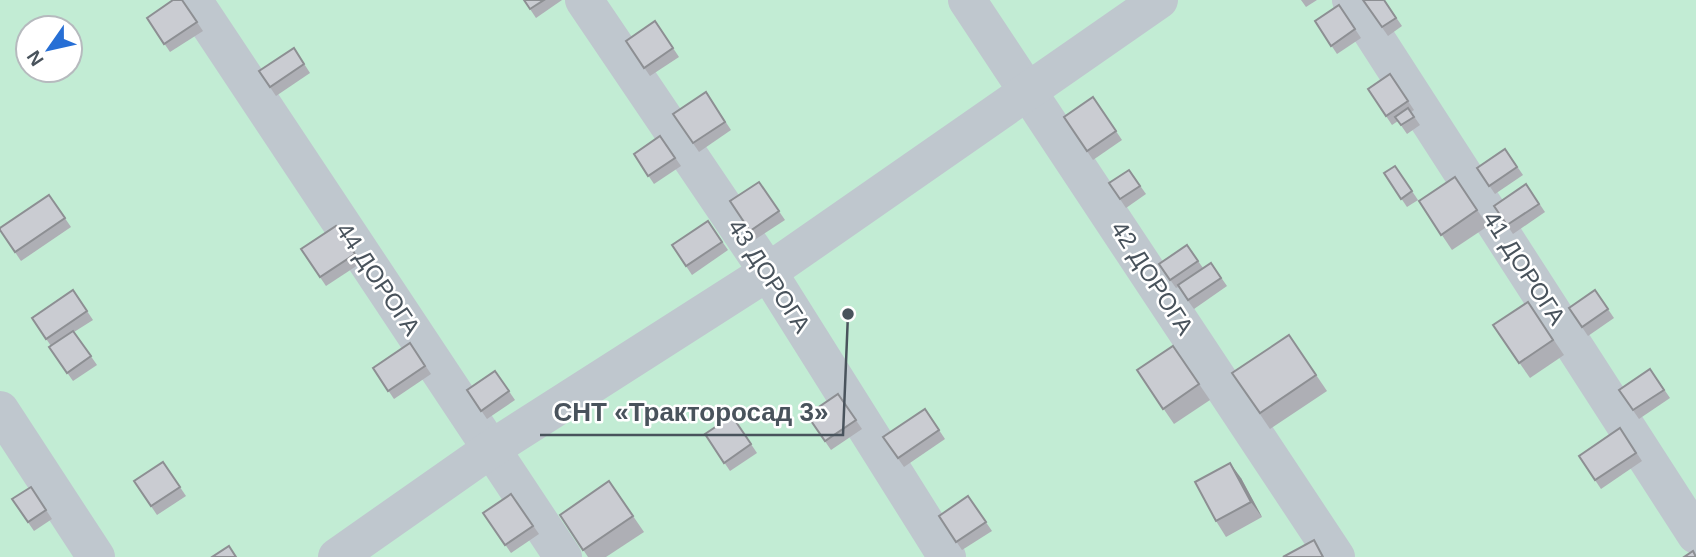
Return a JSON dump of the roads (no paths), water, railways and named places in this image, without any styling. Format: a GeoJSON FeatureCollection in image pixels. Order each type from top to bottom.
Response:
{"type":"FeatureCollection","features":[{"type":"Feature","properties":{"kind":"street","name":"44 ДОРОГА"},"geometry":{"type":"LineString","coordinates":[[193,0],[563,557]]}},
{"type":"Feature","properties":{"kind":"street","name":"43 ДОРОГА"},"geometry":{"type":"LineString","coordinates":[[584,0],[768,272],[947,557]]}},
{"type":"Feature","properties":{"kind":"street","name":"42 ДОРОГА"},"geometry":{"type":"LineString","coordinates":[[967,0],[1336,557]]}},
{"type":"Feature","properties":{"kind":"street"},"geometry":{"type":"LineString","coordinates":[[337,557],[491,449],[768,272],[1159,0]]}},
{"type":"Feature","properties":{"kind":"street","name":"41 ДОРОГА"},"geometry":{"type":"LineString","coordinates":[[1351,0],[1696,535]]}},
{"type":"Feature","properties":{"kind":"street"},"geometry":{"type":"LineString","coordinates":[[0,410],[96,557]]}},
{"type":"Feature","properties":{"kind":"place","name":"СНТ «Тракторосад 3»"},"geometry":{"type":"Point","coordinates":[848,314]}}]}
